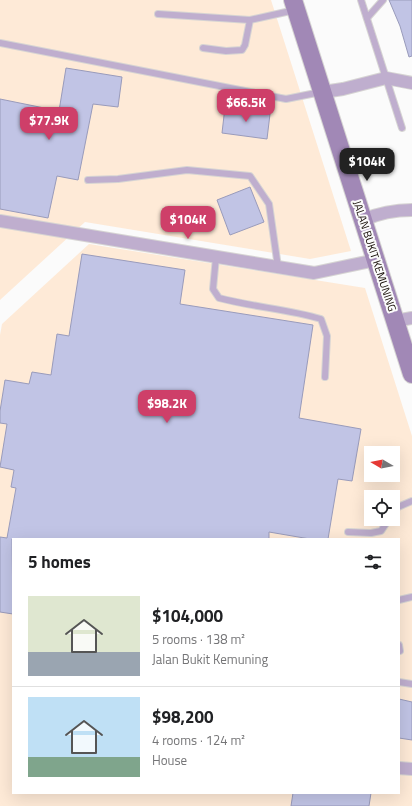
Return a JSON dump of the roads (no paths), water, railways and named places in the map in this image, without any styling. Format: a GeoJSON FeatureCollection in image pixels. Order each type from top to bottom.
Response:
{"type":"FeatureCollection","features":[{"type":"Feature","properties":{"kind":"main road","name":"JALAN BUKIT KEMUNING"},"geometry":{"type":"LineString","coordinates":[[295,5],[376,260],[404,320],[412,374]]}},
{"type":"Feature","properties":{"kind":"street"},"geometry":{"type":"LineString","coordinates":[[323,92],[343,89],[386,78],[412,83]]}},
{"type":"Feature","properties":{"kind":"street"},"geometry":{"type":"LineString","coordinates":[[363,220],[375,215],[401,210],[412,210]]}},
{"type":"Feature","properties":{"kind":"street"},"geometry":{"type":"LineString","coordinates":[[0,221],[314,273],[376,260]]}},
{"type":"Feature","properties":{"kind":"street"},"geometry":{"type":"LineString","coordinates":[[400,768],[412,769]]}},
{"type":"Feature","properties":{"kind":"lane"},"geometry":{"type":"LineString","coordinates":[[361,0],[402,128]]}},
{"type":"Feature","properties":{"kind":"lane"},"geometry":{"type":"LineString","coordinates":[[367,18],[383,0]]}},
{"type":"Feature","properties":{"kind":"lane"},"geometry":{"type":"LineString","coordinates":[[158,14],[250,20],[295,5]]}},
{"type":"Feature","properties":{"kind":"lane"},"geometry":{"type":"LineString","coordinates":[[202,48],[236,51],[242,50],[245,45],[250,20]]}},
{"type":"Feature","properties":{"kind":"lane"},"geometry":{"type":"LineString","coordinates":[[0,43],[286,99],[323,92]]}},
{"type":"Feature","properties":{"kind":"lane"},"geometry":{"type":"LineString","coordinates":[[88,180],[118,179],[187,170],[250,176],[269,204],[278,267]]}},
{"type":"Feature","properties":{"kind":"lane"},"geometry":{"type":"LineString","coordinates":[[216,257],[213,289],[219,298],[308,315],[321,319],[327,336],[325,377]]}},
{"type":"Feature","properties":{"kind":"lane"},"geometry":{"type":"LineString","coordinates":[[400,506],[412,501]]}},
{"type":"Feature","properties":{"kind":"lane"},"geometry":{"type":"LineString","coordinates":[[348,532],[371,533],[381,531],[384,526]]}},
{"type":"Feature","properties":{"kind":"lane"},"geometry":{"type":"LineString","coordinates":[[400,600],[412,597]]}},
{"type":"Feature","properties":{"kind":"lane"},"geometry":{"type":"LineString","coordinates":[[400,682],[412,684]]}}]}
